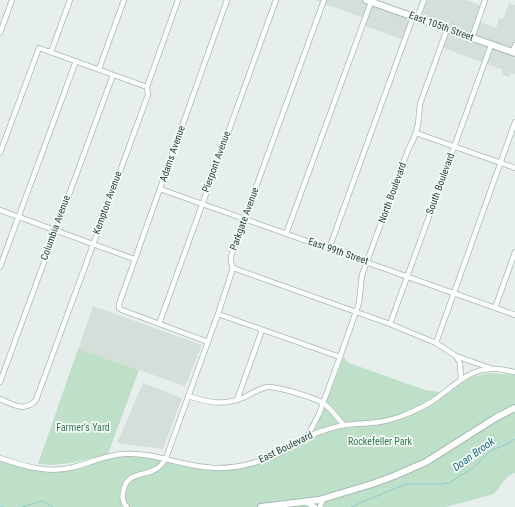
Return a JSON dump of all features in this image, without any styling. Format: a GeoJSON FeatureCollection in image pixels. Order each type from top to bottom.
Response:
{"type":"FeatureCollection","features":[{"type":"Feature","properties":{"kind":"main road","name":"East 105th Street"},"geometry":{"type":"LineString","coordinates":[[368,1],[514,53]]}},
{"type":"Feature","properties":{"kind":"main road"},"geometry":{"type":"LineString","coordinates":[[261,507],[323,499],[372,484],[418,466],[515,408]]}},
{"type":"Feature","properties":{"kind":"street"},"geometry":{"type":"LineString","coordinates":[[0,33],[12,0]]}},
{"type":"Feature","properties":{"kind":"street"},"geometry":{"type":"LineString","coordinates":[[51,52],[70,0]]}},
{"type":"Feature","properties":{"kind":"street"},"geometry":{"type":"LineString","coordinates":[[99,70],[124,0]]}},
{"type":"Feature","properties":{"kind":"street","name":"Kempton Avenue"},"geometry":{"type":"LineString","coordinates":[[0,399],[23,408],[32,404],[36,400],[148,95],[147,87],[178,0]]}},
{"type":"Feature","properties":{"kind":"street","name":"Adams Avenue"},"geometry":{"type":"LineString","coordinates":[[159,324],[122,310],[119,308],[118,304],[227,0]]}},
{"type":"Feature","properties":{"kind":"street","name":"Pierpont Avenue"},"geometry":{"type":"LineString","coordinates":[[159,324],[276,0]]}},
{"type":"Feature","properties":{"kind":"street","name":"Parkgate Avenue"},"geometry":{"type":"LineString","coordinates":[[127,507],[122,497],[127,482],[136,475],[156,470],[166,458],[233,268],[231,256],[324,0]]}},
{"type":"Feature","properties":{"kind":"street"},"geometry":{"type":"LineString","coordinates":[[329,249],[415,18],[424,0]]}},
{"type":"Feature","properties":{"kind":"street"},"geometry":{"type":"LineString","coordinates":[[472,38],[485,0]]}},
{"type":"Feature","properties":{"kind":"street"},"geometry":{"type":"LineString","coordinates":[[286,234],[368,1]]}},
{"type":"Feature","properties":{"kind":"street","name":"North Boulevard"},"geometry":{"type":"LineString","coordinates":[[307,437],[315,424],[324,403],[356,312],[361,292],[362,275],[416,132],[420,104],[447,29]]}},
{"type":"Feature","properties":{"kind":"street","name":"South Boulevard"},"geometry":{"type":"LineString","coordinates":[[390,324],[491,45]]}},
{"type":"Feature","properties":{"kind":"street"},"geometry":{"type":"LineString","coordinates":[[514,53],[515,45]]}},
{"type":"Feature","properties":{"kind":"street"},"geometry":{"type":"LineString","coordinates":[[0,153],[39,48],[147,87]]}},
{"type":"Feature","properties":{"kind":"street"},"geometry":{"type":"LineString","coordinates":[[0,267],[76,61]]}},
{"type":"Feature","properties":{"kind":"street","name":"Columbia Avenue"},"geometry":{"type":"LineString","coordinates":[[0,382],[113,75]]}},
{"type":"Feature","properties":{"kind":"street"},"geometry":{"type":"LineString","coordinates":[[436,343],[515,122]]}},
{"type":"Feature","properties":{"kind":"street"},"geometry":{"type":"LineString","coordinates":[[416,132],[515,168]]}},
{"type":"Feature","properties":{"kind":"street","name":"East 99th Street"},"geometry":{"type":"LineString","coordinates":[[160,189],[515,315]]}},
{"type":"Feature","properties":{"kind":"street"},"geometry":{"type":"LineString","coordinates":[[0,210],[134,259]]}},
{"type":"Feature","properties":{"kind":"street"},"geometry":{"type":"LineString","coordinates":[[495,308],[515,252]]}},
{"type":"Feature","properties":{"kind":"street"},"geometry":{"type":"LineString","coordinates":[[233,268],[390,324],[436,343],[456,356],[491,368]]}},
{"type":"Feature","properties":{"kind":"street"},"geometry":{"type":"LineString","coordinates":[[218,314],[340,357]]}},
{"type":"Feature","properties":{"kind":"street"},"geometry":{"type":"LineString","coordinates":[[159,324],[208,342]]}},
{"type":"Feature","properties":{"kind":"street"},"geometry":{"type":"LineString","coordinates":[[237,400],[262,330]]}},
{"type":"Feature","properties":{"kind":"street"},"geometry":{"type":"LineString","coordinates":[[456,356],[460,363],[461,379]]}},
{"type":"Feature","properties":{"kind":"street","name":"East Boulevard"},"geometry":{"type":"LineString","coordinates":[[0,458],[32,468],[58,470],[76,467],[116,454],[137,454],[166,458],[203,467],[234,467],[263,460],[287,449],[307,437],[323,431],[344,426],[369,424],[398,417],[430,402],[461,379],[472,373],[491,368],[515,372]]}},
{"type":"Feature","properties":{"kind":"street"},"geometry":{"type":"LineString","coordinates":[[188,396],[216,403],[226,403],[237,400],[260,389],[269,387],[287,390],[324,403],[344,426]]}},
{"type":"Feature","properties":{"kind":"street"},"geometry":{"type":"LineString","coordinates":[[320,507],[323,499]]}},
{"type":"Feature","properties":{"kind":"street"},"geometry":{"type":"LineString","coordinates":[[304,502],[314,507]]}},
{"type":"Feature","properties":{"kind":"shaded area"},"geometry":{"type":"Polygon","coordinates":[[[314,0],[366,0],[413,17],[404,40],[362,25],[364,18],[314,0]]]}},
{"type":"Feature","properties":{"kind":"shaded area"},"geometry":{"type":"Polygon","coordinates":[[[424,0],[466,0],[483,6],[478,21],[496,28],[499,18],[503,19],[509,3],[515,5],[515,74],[511,73],[509,77],[502,75],[503,70],[441,47],[447,29],[417,18],[424,0]]]}},
{"type":"Feature","properties":{"kind":"shaded area"},"geometry":{"type":"Polygon","coordinates":[[[93,306],[202,345],[185,386],[78,349],[93,306]]]}},
{"type":"Feature","properties":{"kind":"shaded area"},"geometry":{"type":"Polygon","coordinates":[[[143,383],[182,398],[163,449],[117,443],[143,383]]]}},
{"type":"Feature","properties":{"kind":"green space","name":"Farmer's Yard"},"geometry":{"type":"Polygon","coordinates":[[[78,349],[139,370],[108,454],[65,464],[38,464],[78,349]]]}},
{"type":"Feature","properties":{"kind":"green space","name":"Rockefeller Park"},"geometry":{"type":"Polygon","coordinates":[[[344,356],[349,363],[425,390],[439,392],[437,394],[440,395],[461,379],[489,373],[515,375],[515,473],[508,476],[494,494],[446,507],[0,507],[0,458],[23,466],[58,470],[98,459],[133,453],[203,467],[234,467],[267,458],[307,437],[316,428],[344,356]]]}},
{"type":"Feature","properties":{"kind":"waterway","name":"Doan Brook"},"geometry":{"type":"LineString","coordinates":[[351,507],[406,484],[449,483],[473,468],[490,451],[515,439]]}},
{"type":"Feature","properties":{"kind":"waterway","name":"Doan Brook"},"geometry":{"type":"LineString","coordinates":[[22,507],[42,501],[53,507]]}}]}
